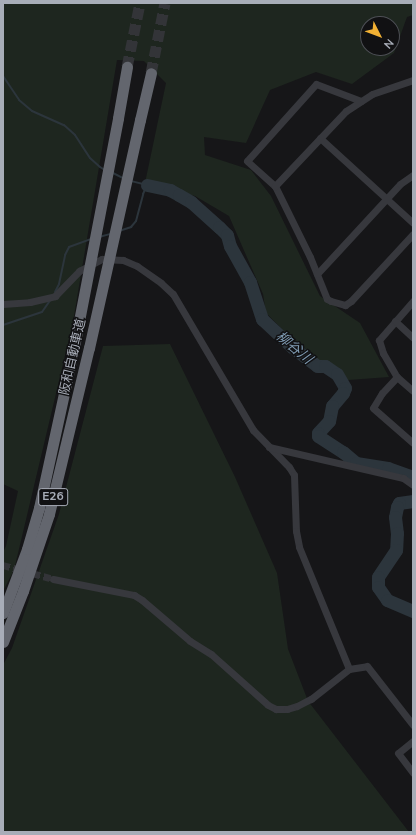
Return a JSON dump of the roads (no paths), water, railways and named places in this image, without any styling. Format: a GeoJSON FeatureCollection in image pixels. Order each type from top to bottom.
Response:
{"type":"FeatureCollection","features":[{"type":"Feature","properties":{"kind":"highway","name":"阪和自動車道"},"geometry":{"type":"LineString","coordinates":[[3,613],[39,508],[50,461],[74,347],[127,67]]}},
{"type":"Feature","properties":{"kind":"highway","name":"阪和自動車道"},"geometry":{"type":"LineString","coordinates":[[3,642],[23,591],[49,514],[90,348],[151,73]]}},
{"type":"Feature","properties":{"kind":"street"},"geometry":{"type":"LineString","coordinates":[[275,186],[346,112],[372,94],[413,80]]}},
{"type":"Feature","properties":{"kind":"street"},"geometry":{"type":"LineString","coordinates":[[361,101],[316,84],[247,161],[275,186],[317,274],[327,299],[345,305],[351,301],[413,234]]}},
{"type":"Feature","properties":{"kind":"street"},"geometry":{"type":"LineString","coordinates":[[320,138],[413,223]]}},
{"type":"Feature","properties":{"kind":"street"},"geometry":{"type":"LineString","coordinates":[[317,274],[386,198],[400,184],[413,175]]}},
{"type":"Feature","properties":{"kind":"street"},"geometry":{"type":"LineString","coordinates":[[3,304],[30,302],[55,296],[79,271],[102,259],[123,260],[137,266],[161,283],[173,294],[253,430],[289,467],[294,475],[296,531],[299,547],[349,669]]}},
{"type":"Feature","properties":{"kind":"street"},"geometry":{"type":"LineString","coordinates":[[413,301],[379,340],[383,353],[397,377],[413,391]]}},
{"type":"Feature","properties":{"kind":"street"},"geometry":{"type":"LineString","coordinates":[[395,321],[413,338]]}},
{"type":"Feature","properties":{"kind":"street"},"geometry":{"type":"LineString","coordinates":[[397,377],[382,394],[373,408],[413,443]]}},
{"type":"Feature","properties":{"kind":"street"},"geometry":{"type":"LineString","coordinates":[[269,447],[403,478],[413,485]]}},
{"type":"Feature","properties":{"kind":"street"},"geometry":{"type":"LineString","coordinates":[[53,579],[134,595],[190,641],[220,662],[268,705],[276,708],[288,709],[297,706],[311,699],[349,669],[367,666],[413,725]]}},
{"type":"Feature","properties":{"kind":"street"},"geometry":{"type":"LineString","coordinates":[[413,741],[398,753],[413,773]]}},
{"type":"Feature","properties":{"kind":"waterway"},"geometry":{"type":"LineString","coordinates":[[3,76],[19,100],[32,111],[64,125],[75,135],[90,158],[105,170]]}},
{"type":"Feature","properties":{"kind":"waterway"},"geometry":{"type":"LineString","coordinates":[[111,172],[123,178]]}},
{"type":"Feature","properties":{"kind":"waterway"},"geometry":{"type":"LineString","coordinates":[[119,231],[131,227],[136,221],[147,185],[131,181]]}},
{"type":"Feature","properties":{"kind":"waterway","name":"柳谷川"},"geometry":{"type":"LineString","coordinates":[[147,185],[170,190],[179,195],[191,202],[219,227],[227,235],[230,246],[250,282],[262,319],[292,347],[317,366],[325,366],[337,374],[345,388],[343,393],[332,406],[329,421],[318,433],[318,436],[343,452],[356,463],[388,468],[413,477]]}},
{"type":"Feature","properties":{"kind":"waterway"},"geometry":{"type":"LineString","coordinates":[[99,237],[110,234]]}},
{"type":"Feature","properties":{"kind":"waterway"},"geometry":{"type":"LineString","coordinates":[[55,292],[59,284],[65,255],[69,247],[91,239]]}},
{"type":"Feature","properties":{"kind":"waterway"},"geometry":{"type":"LineString","coordinates":[[3,325],[42,312],[51,299]]}},
{"type":"Feature","properties":{"kind":"waterway","name":"柳谷川"},"geometry":{"type":"LineString","coordinates":[[413,501],[399,503],[397,507],[395,517],[397,533],[396,550],[378,577],[378,587],[387,600],[413,611]]}},
{"type":"Feature","properties":{"kind":"tunnel"},"geometry":{"type":"LineString","coordinates":[[127,67],[140,3]]}},
{"type":"Feature","properties":{"kind":"tunnel"},"geometry":{"type":"LineString","coordinates":[[151,73],[165,3]]}},
{"type":"Feature","properties":{"kind":"tunnel"},"geometry":{"type":"LineString","coordinates":[[3,565],[53,579]]}}]}
